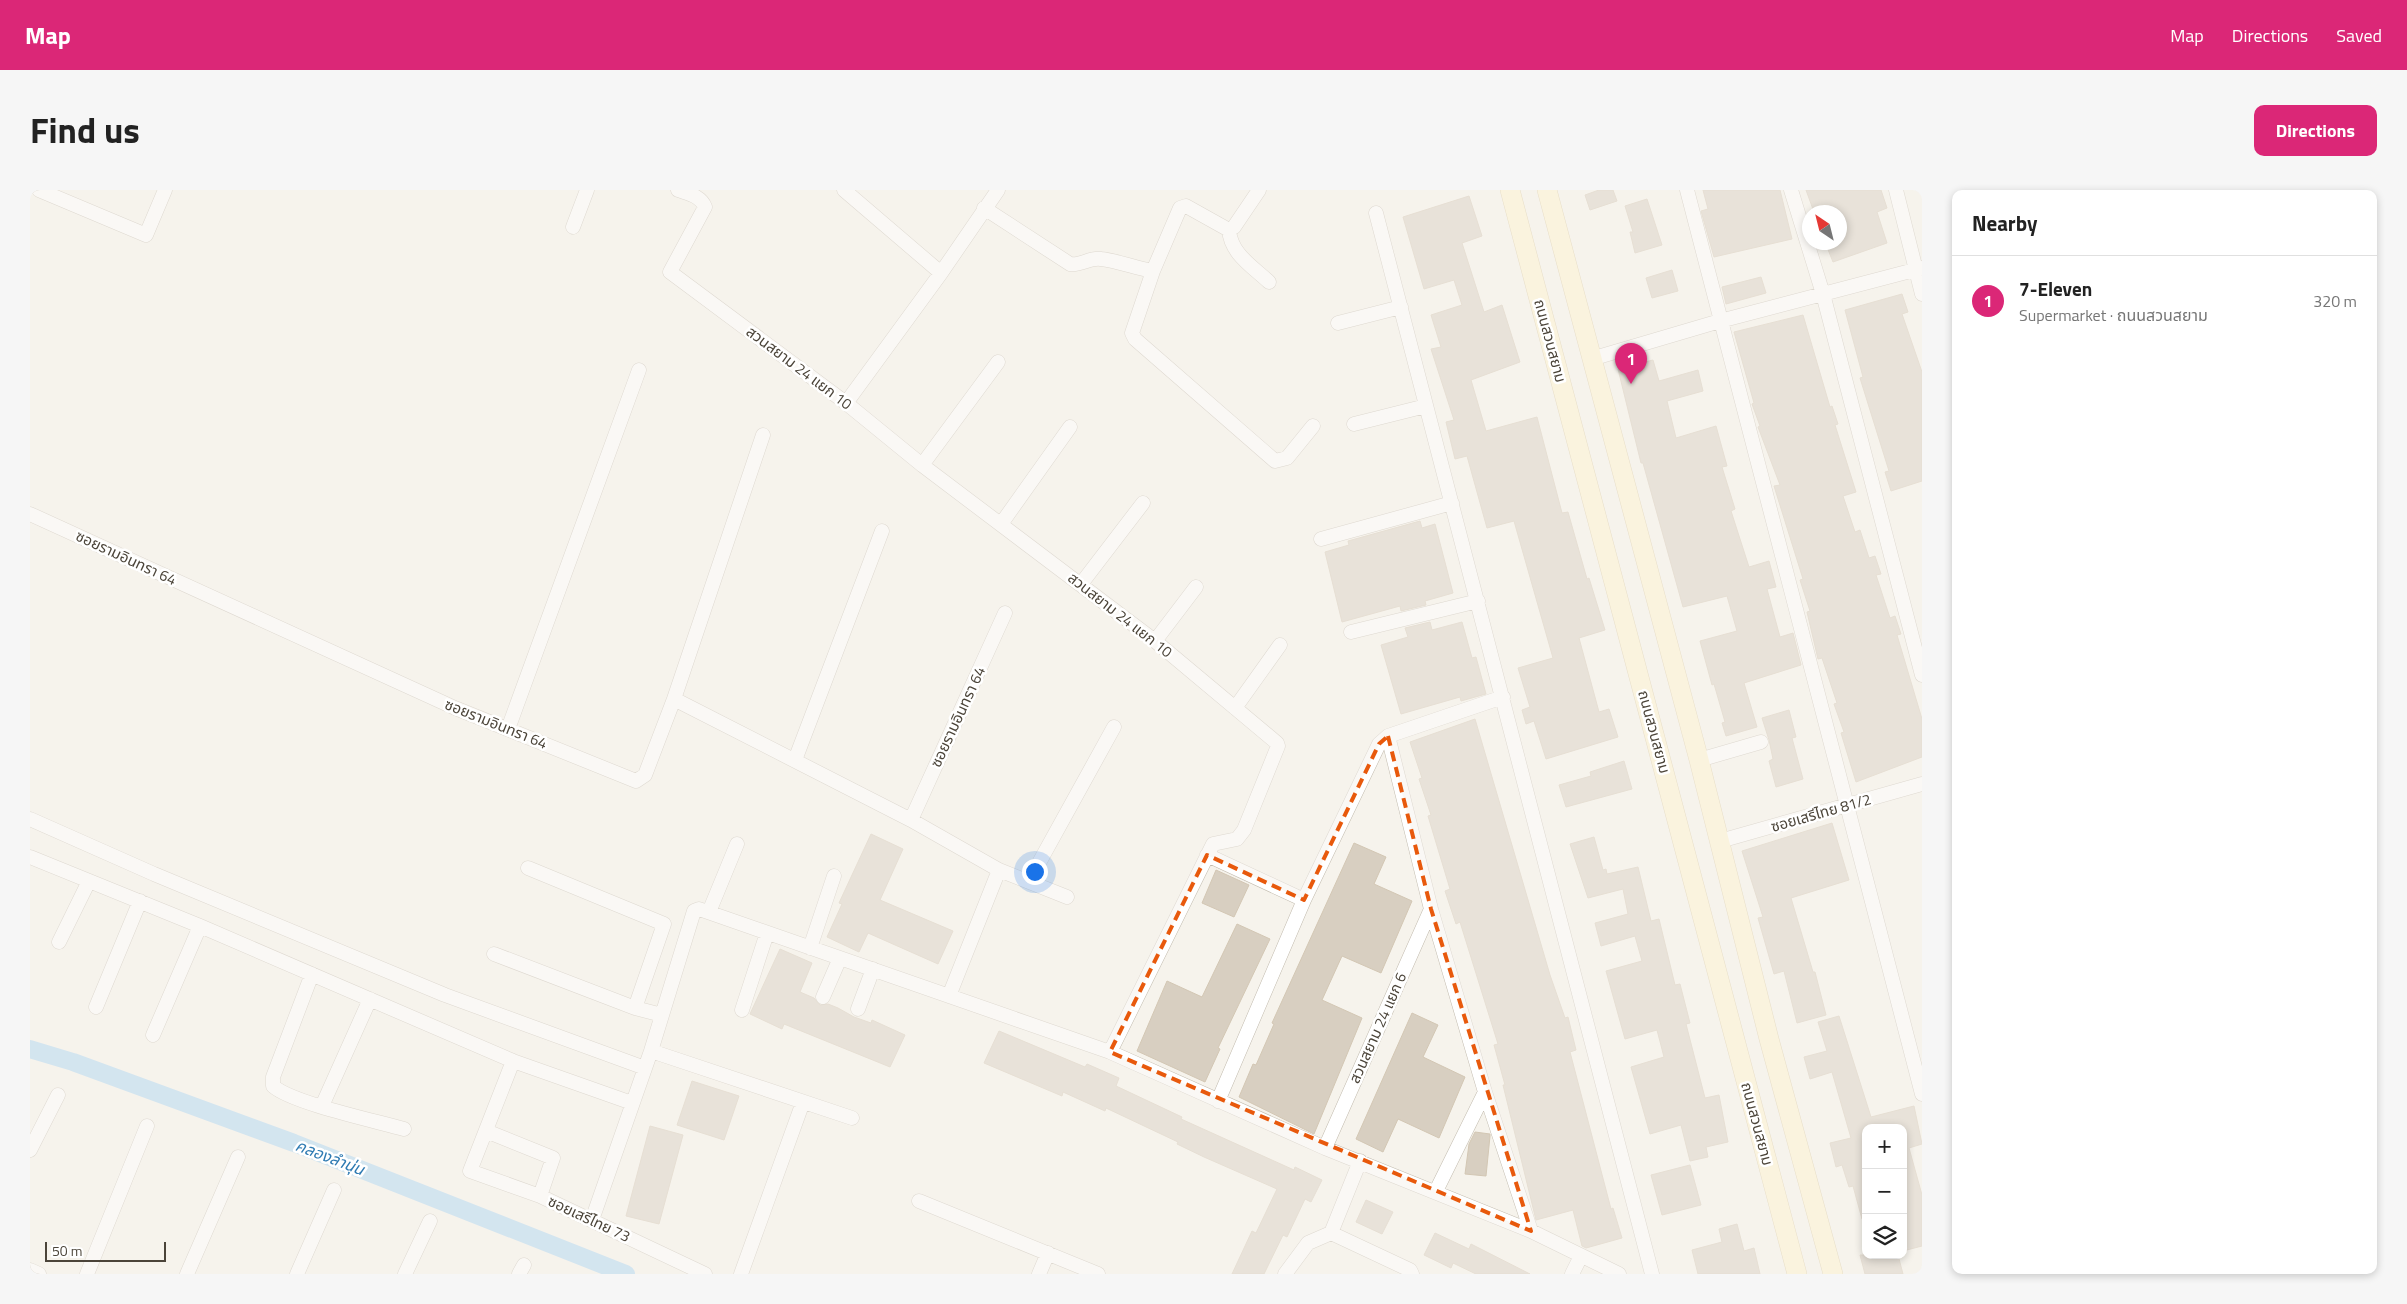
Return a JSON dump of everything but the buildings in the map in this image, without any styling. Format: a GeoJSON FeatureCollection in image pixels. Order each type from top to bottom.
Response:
{"type":"FeatureCollection","features":[{"type":"Feature","properties":{"kind":"street"},"geometry":{"type":"LineString","coordinates":[[39,190],[146,235],[165,190]]}},
{"type":"Feature","properties":{"kind":"street"},"geometry":{"type":"LineString","coordinates":[[573,227],[587,190]]}},
{"type":"Feature","properties":{"kind":"street","name":"สวนสยาม 24 แยก 10"},"geometry":{"type":"LineString","coordinates":[[678,190],[697,197],[703,201],[705,207],[670,272],[846,403],[922,465],[1155,641],[1236,708],[1278,746],[1244,830],[1236,839],[1214,843],[1110,1052]]}},
{"type":"Feature","properties":{"kind":"street"},"geometry":{"type":"LineString","coordinates":[[844,190],[941,273]]}},
{"type":"Feature","properties":{"kind":"street"},"geometry":{"type":"LineString","coordinates":[[846,403],[941,273],[998,190]]}},
{"type":"Feature","properties":{"kind":"street"},"geometry":{"type":"LineString","coordinates":[[1259,190],[1230,230],[1230,244],[1243,259],[1270,282]]}},
{"type":"Feature","properties":{"kind":"street","name":"ถนนสวนสยาม"},"geometry":{"type":"LineString","coordinates":[[1510,190],[1797,1274]]}},
{"type":"Feature","properties":{"kind":"street"},"geometry":{"type":"LineString","coordinates":[[1547,190],[1699,760],[1769,1039],[1833,1274]]}},
{"type":"Feature","properties":{"kind":"street"},"geometry":{"type":"LineString","coordinates":[[1687,190],[1846,805],[1917,1050],[1922,1094]]}},
{"type":"Feature","properties":{"kind":"street"},"geometry":{"type":"LineString","coordinates":[[1791,190],[1822,294],[1922,675]]}},
{"type":"Feature","properties":{"kind":"street"},"geometry":{"type":"LineString","coordinates":[[1896,190],[1919,269],[1922,294]]}},
{"type":"Feature","properties":{"kind":"street"},"geometry":{"type":"LineString","coordinates":[[1230,230],[1183,206],[1180,208],[1153,271],[1133,328],[1135,339],[1275,460],[1287,458],[1313,426]]}},
{"type":"Feature","properties":{"kind":"street"},"geometry":{"type":"LineString","coordinates":[[984,208],[1070,264],[1079,265],[1091,259],[1101,259],[1153,271]]}},
{"type":"Feature","properties":{"kind":"street"},"geometry":{"type":"LineString","coordinates":[[1376,213],[1652,1274]]}},
{"type":"Feature","properties":{"kind":"street"},"geometry":{"type":"LineString","coordinates":[[1591,359],[1720,321],[1919,269]]}},
{"type":"Feature","properties":{"kind":"street"},"geometry":{"type":"LineString","coordinates":[[1338,323],[1401,307]]}},
{"type":"Feature","properties":{"kind":"street"},"geometry":{"type":"LineString","coordinates":[[922,465],[998,362]]}},
{"type":"Feature","properties":{"kind":"street"},"geometry":{"type":"LineString","coordinates":[[508,729],[639,370]]}},
{"type":"Feature","properties":{"kind":"street"},"geometry":{"type":"LineString","coordinates":[[1354,424],[1426,406]]}},
{"type":"Feature","properties":{"kind":"street"},"geometry":{"type":"LineString","coordinates":[[1001,524],[1070,427]]}},
{"type":"Feature","properties":{"kind":"street"},"geometry":{"type":"LineString","coordinates":[[763,435],[674,699],[911,820],[999,870],[1067,897]]}},
{"type":"Feature","properties":{"kind":"street"},"geometry":{"type":"LineString","coordinates":[[1081,584],[1143,502]]}},
{"type":"Feature","properties":{"kind":"street"},"geometry":{"type":"LineString","coordinates":[[1321,539],[1452,503]]}},
{"type":"Feature","properties":{"kind":"street","name":"ซอยรามอินทรา 64"},"geometry":{"type":"LineString","coordinates":[[30,514],[455,708],[636,781],[645,775],[674,699]]}},
{"type":"Feature","properties":{"kind":"street"},"geometry":{"type":"LineString","coordinates":[[795,760],[882,531]]}},
{"type":"Feature","properties":{"kind":"street"},"geometry":{"type":"LineString","coordinates":[[1155,641],[1196,587]]}},
{"type":"Feature","properties":{"kind":"street"},"geometry":{"type":"LineString","coordinates":[[1351,632],[1478,601]]}},
{"type":"Feature","properties":{"kind":"street","name":"ซอยรามอินทรา 64"},"geometry":{"type":"LineString","coordinates":[[911,820],[1006,613]]}},
{"type":"Feature","properties":{"kind":"street"},"geometry":{"type":"LineString","coordinates":[[1236,708],[1280,644]]}},
{"type":"Feature","properties":{"kind":"street"},"geometry":{"type":"LineString","coordinates":[[1218,1101],[1304,900],[1378,744],[1388,736],[1503,697]]}},
{"type":"Feature","properties":{"kind":"street"},"geometry":{"type":"LineString","coordinates":[[1029,882],[1114,727]]}},
{"type":"Feature","properties":{"kind":"street"},"geometry":{"type":"LineString","coordinates":[[1388,736],[1431,909],[1485,1092],[1531,1231]]}},
{"type":"Feature","properties":{"kind":"street"},"geometry":{"type":"LineString","coordinates":[[1699,760],[1761,742]]}},
{"type":"Feature","properties":{"kind":"street","name":"ซอยเสรีไทย 81/2"},"geometry":{"type":"LineString","coordinates":[[1720,842],[1922,784]]}},
{"type":"Feature","properties":{"kind":"street"},"geometry":{"type":"LineString","coordinates":[[30,819],[162,878],[436,991],[645,1068]]}},
{"type":"Feature","properties":{"kind":"street"},"geometry":{"type":"LineString","coordinates":[[708,912],[737,844]]}},
{"type":"Feature","properties":{"kind":"street"},"geometry":{"type":"LineString","coordinates":[[1208,855],[1304,900]]}},
{"type":"Feature","properties":{"kind":"street"},"geometry":{"type":"LineString","coordinates":[[30,858],[200,926],[513,1061],[632,1103]]}},
{"type":"Feature","properties":{"kind":"street"},"geometry":{"type":"LineString","coordinates":[[528,868],[664,924],[635,1008]]}},
{"type":"Feature","properties":{"kind":"street"},"geometry":{"type":"LineString","coordinates":[[950,996],[999,870]]}},
{"type":"Feature","properties":{"kind":"street"},"geometry":{"type":"LineString","coordinates":[[810,948],[834,876]]}},
{"type":"Feature","properties":{"kind":"street"},"geometry":{"type":"LineString","coordinates":[[59,942],[88,881]]}},
{"type":"Feature","properties":{"kind":"street"},"geometry":{"type":"LineString","coordinates":[[96,1007],[140,901]]}},
{"type":"Feature","properties":{"kind":"street"},"geometry":{"type":"LineString","coordinates":[[592,1220],[645,1068],[694,911],[699,909],[1110,1052],[1325,1148],[1436,1191],[1531,1231],[1619,1274]]}},
{"type":"Feature","properties":{"kind":"street","name":"สวนสยาม 24 แยก 6"},"geometry":{"type":"LineString","coordinates":[[1325,1148],[1431,909]]}},
{"type":"Feature","properties":{"kind":"street"},"geometry":{"type":"LineString","coordinates":[[153,1035],[200,926]]}},
{"type":"Feature","properties":{"kind":"street"},"geometry":{"type":"LineString","coordinates":[[742,1010],[767,933]]}},
{"type":"Feature","properties":{"kind":"street"},"geometry":{"type":"LineString","coordinates":[[494,954],[635,1008],[662,1014]]}},
{"type":"Feature","properties":{"kind":"street"},"geometry":{"type":"LineString","coordinates":[[823,997],[840,958]]}},
{"type":"Feature","properties":{"kind":"street"},"geometry":{"type":"LineString","coordinates":[[858,1008],[873,969]]}},
{"type":"Feature","properties":{"kind":"street"},"geometry":{"type":"LineString","coordinates":[[312,974],[273,1077],[273,1086],[280,1092],[322,1106],[404,1128]]}},
{"type":"Feature","properties":{"kind":"street"},"geometry":{"type":"LineString","coordinates":[[322,1106],[370,999]]}},
{"type":"Feature","properties":{"kind":"street"},"geometry":{"type":"LineString","coordinates":[[1738,1048],[1769,1039]]}},
{"type":"Feature","properties":{"kind":"street"},"geometry":{"type":"LineString","coordinates":[[650,1051],[852,1118]]}},
{"type":"Feature","properties":{"kind":"street"},"geometry":{"type":"LineString","coordinates":[[513,1061],[486,1131],[553,1158],[540,1196]]}},
{"type":"Feature","properties":{"kind":"street"},"geometry":{"type":"LineString","coordinates":[[1436,1191],[1485,1092]]}},
{"type":"Feature","properties":{"kind":"street"},"geometry":{"type":"LineString","coordinates":[[30,1150],[58,1095]]}},
{"type":"Feature","properties":{"kind":"street"},"geometry":{"type":"LineString","coordinates":[[741,1274],[803,1102]]}},
{"type":"Feature","properties":{"kind":"street"},"geometry":{"type":"LineString","coordinates":[[87,1274],[147,1126]]}},
{"type":"Feature","properties":{"kind":"street","name":"ซอยเสรีไทย 73"},"geometry":{"type":"LineString","coordinates":[[486,1131],[470,1171],[540,1196],[705,1274]]}},
{"type":"Feature","properties":{"kind":"street"},"geometry":{"type":"LineString","coordinates":[[187,1274],[238,1157]]}},
{"type":"Feature","properties":{"kind":"street"},"geometry":{"type":"LineString","coordinates":[[1286,1274],[1308,1243],[1331,1233],[1360,1161]]}},
{"type":"Feature","properties":{"kind":"street"},"geometry":{"type":"LineString","coordinates":[[297,1274],[334,1190]]}},
{"type":"Feature","properties":{"kind":"street"},"geometry":{"type":"LineString","coordinates":[[919,1201],[1098,1274]]}},
{"type":"Feature","properties":{"kind":"street"},"geometry":{"type":"LineString","coordinates":[[405,1274],[430,1221]]}},
{"type":"Feature","properties":{"kind":"street"},"geometry":{"type":"LineString","coordinates":[[1331,1233],[1410,1270],[1412,1274]]}},
{"type":"Feature","properties":{"kind":"street"},"geometry":{"type":"LineString","coordinates":[[1039,1274],[1048,1253]]}},
{"type":"Feature","properties":{"kind":"street"},"geometry":{"type":"LineString","coordinates":[[1572,1274],[1581,1256]]}},
{"type":"Feature","properties":{"kind":"street"},"geometry":{"type":"LineString","coordinates":[[30,1270],[39,1274]]}},
{"type":"Feature","properties":{"kind":"highlighted area"},"geometry":{"type":"Polygon","coordinates":[[[1388,736],[1431,909],[1531,1231],[1110,1052],[1207,855],[1304,900],[1379,744],[1388,736]]]}},
{"type":"Feature","properties":{"kind":"waterway","name":"คลองลำนุ่น"},"geometry":{"type":"LineString","coordinates":[[30,1049],[73,1062],[294,1143],[626,1274]]}},
{"type":"Feature","properties":{"kind":"place","name":"7-Eleven"},"geometry":{"type":"Point","coordinates":[1631,384]}}]}
